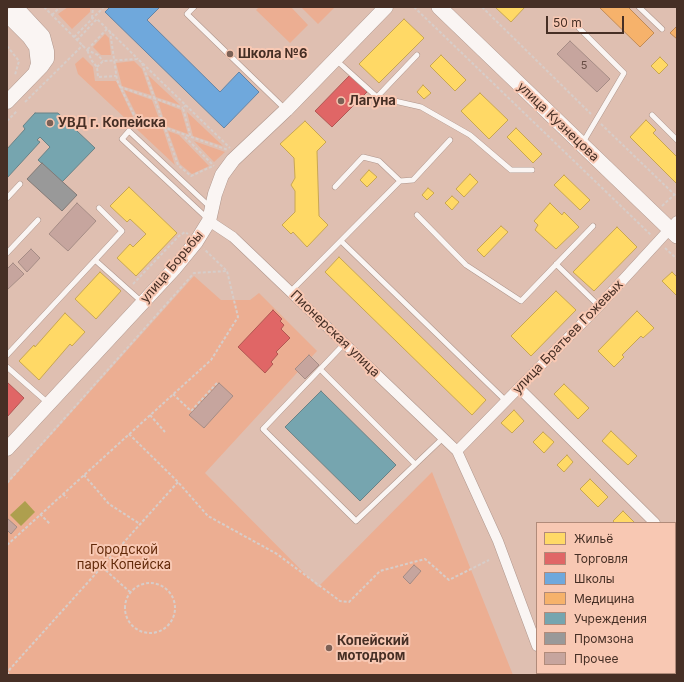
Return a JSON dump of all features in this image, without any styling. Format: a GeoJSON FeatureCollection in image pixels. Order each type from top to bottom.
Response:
{"type":"FeatureCollection","features":[{"type":"Feature","properties":{"kind":"main road","name":"улица Кузнецова"},"geometry":{"type":"LineString","coordinates":[[440,7],[582,144],[675,229]]}},
{"type":"Feature","properties":{"kind":"street"},"geometry":{"type":"LineString","coordinates":[[12,106],[34,74],[47,59],[46,44],[36,27],[16,7]]}},
{"type":"Feature","properties":{"kind":"street","name":"улица Борьбы"},"geometry":{"type":"LineString","coordinates":[[7,449],[142,303],[196,242],[210,215],[222,175],[233,160],[286,110],[386,7]]}},
{"type":"Feature","properties":{"kind":"street"},"geometry":{"type":"LineString","coordinates":[[7,14],[29,37],[36,47],[38,64],[34,74]]}},
{"type":"Feature","properties":{"kind":"street","name":"Пионерская улица"},"geometry":{"type":"LineString","coordinates":[[210,215],[291,291],[457,452]]}},
{"type":"Feature","properties":{"kind":"street","name":"улица Братьев Гожевых"},"geometry":{"type":"LineString","coordinates":[[457,452],[599,306],[658,242],[675,229]]}},
{"type":"Feature","properties":{"kind":"street"},"geometry":{"type":"LineString","coordinates":[[519,388],[654,522]]}},
{"type":"Feature","properties":{"kind":"street"},"geometry":{"type":"LineString","coordinates":[[457,452],[498,541],[536,643]]}},
{"type":"Feature","properties":{"kind":"lane"},"geometry":{"type":"LineString","coordinates":[[194,7],[187,14],[286,110]]}},
{"type":"Feature","properties":{"kind":"lane"},"geometry":{"type":"LineString","coordinates":[[639,7],[662,30]]}},
{"type":"Feature","properties":{"kind":"lane"},"geometry":{"type":"LineString","coordinates":[[579,28],[624,73],[582,144]]}},
{"type":"Feature","properties":{"kind":"lane"},"geometry":{"type":"LineString","coordinates":[[377,97],[417,56]]}},
{"type":"Feature","properties":{"kind":"lane"},"geometry":{"type":"LineString","coordinates":[[336,59],[377,97],[421,107],[470,135],[511,170],[532,170]]}},
{"type":"Feature","properties":{"kind":"lane"},"geometry":{"type":"LineString","coordinates":[[652,115],[677,140]]}},
{"type":"Feature","properties":{"kind":"lane"},"geometry":{"type":"LineString","coordinates":[[129,131],[210,215],[122,139],[129,131]]}},
{"type":"Feature","properties":{"kind":"lane"},"geometry":{"type":"LineString","coordinates":[[291,291],[400,181],[413,180],[450,140]]}},
{"type":"Feature","properties":{"kind":"lane"},"geometry":{"type":"LineString","coordinates":[[336,187],[363,157],[379,161],[400,181]]}},
{"type":"Feature","properties":{"kind":"lane"},"geometry":{"type":"LineString","coordinates":[[7,198],[20,184]]}},
{"type":"Feature","properties":{"kind":"lane"},"geometry":{"type":"LineString","coordinates":[[7,355],[122,231],[99,208]]}},
{"type":"Feature","properties":{"kind":"lane"},"geometry":{"type":"LineString","coordinates":[[417,215],[466,265],[521,301],[593,226]]}},
{"type":"Feature","properties":{"kind":"lane"},"geometry":{"type":"LineString","coordinates":[[7,253],[38,220]]}},
{"type":"Feature","properties":{"kind":"lane"},"geometry":{"type":"LineString","coordinates":[[340,241],[506,401]]}},
{"type":"Feature","properties":{"kind":"lane"},"geometry":{"type":"LineString","coordinates":[[96,260],[142,303]]}},
{"type":"Feature","properties":{"kind":"lane"},"geometry":{"type":"LineString","coordinates":[[556,264],[599,306]]}},
{"type":"Feature","properties":{"kind":"lane"},"geometry":{"type":"LineString","coordinates":[[345,343],[263,430],[356,521],[443,438]]}},
{"type":"Feature","properties":{"kind":"lane"},"geometry":{"type":"LineString","coordinates":[[7,367],[49,403]]}},
{"type":"Feature","properties":{"kind":"lane"},"geometry":{"type":"LineString","coordinates":[[320,369],[415,464]]}},
{"type":"Feature","properties":{"kind":"path"},"geometry":{"type":"LineString","coordinates":[[44,7],[87,50],[98,56],[103,61]]}},
{"type":"Feature","properties":{"kind":"path"},"geometry":{"type":"LineString","coordinates":[[52,15],[60,7]]}},
{"type":"Feature","properties":{"kind":"path"},"geometry":{"type":"LineString","coordinates":[[92,19],[93,7]]}},
{"type":"Feature","properties":{"kind":"path"},"geometry":{"type":"LineString","coordinates":[[74,37],[104,7]]}},
{"type":"Feature","properties":{"kind":"path"},"geometry":{"type":"LineString","coordinates":[[414,7],[677,259]]}},
{"type":"Feature","properties":{"kind":"path"},"geometry":{"type":"LineString","coordinates":[[482,7],[677,197]]}},
{"type":"Feature","properties":{"kind":"path"},"geometry":{"type":"LineString","coordinates":[[77,40],[97,19],[231,149],[224,156]]}},
{"type":"Feature","properties":{"kind":"path"},"geometry":{"type":"LineString","coordinates":[[87,50],[107,29]]}},
{"type":"Feature","properties":{"kind":"path"},"geometry":{"type":"LineString","coordinates":[[110,31],[116,76],[135,117],[229,151]]}},
{"type":"Feature","properties":{"kind":"path"},"geometry":{"type":"LineString","coordinates":[[7,46],[19,61],[16,74],[12,79]]}},
{"type":"Feature","properties":{"kind":"path"},"geometry":{"type":"LineString","coordinates":[[23,104],[83,46]]}},
{"type":"Feature","properties":{"kind":"path"},"geometry":{"type":"LineString","coordinates":[[87,50],[92,62],[97,67],[98,77],[116,76]]}},
{"type":"Feature","properties":{"kind":"path"},"geometry":{"type":"LineString","coordinates":[[97,67],[103,61],[138,59]]}},
{"type":"Feature","properties":{"kind":"path"},"geometry":{"type":"LineString","coordinates":[[142,63],[178,165],[191,176],[214,166],[219,161]]}},
{"type":"Feature","properties":{"kind":"path"},"geometry":{"type":"LineString","coordinates":[[120,87],[183,108]]}},
{"type":"Feature","properties":{"kind":"path"},"geometry":{"type":"LineString","coordinates":[[183,108],[186,105]]}},
{"type":"Feature","properties":{"kind":"path"},"geometry":{"type":"LineString","coordinates":[[7,121],[12,106]]}},
{"type":"Feature","properties":{"kind":"path"},"geometry":{"type":"LineString","coordinates":[[183,108],[191,138]]}},
{"type":"Feature","properties":{"kind":"path"},"geometry":{"type":"LineString","coordinates":[[184,135],[214,166]]}},
{"type":"Feature","properties":{"kind":"path"},"geometry":{"type":"LineString","coordinates":[[128,289],[179,236],[185,232],[190,237]]}},
{"type":"Feature","properties":{"kind":"path"},"geometry":{"type":"LineString","coordinates":[[7,545],[211,360],[238,316],[227,271],[204,249]]}},
{"type":"Feature","properties":{"kind":"path"},"geometry":{"type":"LineString","coordinates":[[7,483],[194,273],[227,271]]}},
{"type":"Feature","properties":{"kind":"path"},"geometry":{"type":"LineString","coordinates":[[173,394],[191,411],[217,384]]}},
{"type":"Feature","properties":{"kind":"path"},"geometry":{"type":"LineString","coordinates":[[150,415],[165,432]]}},
{"type":"Feature","properties":{"kind":"path"},"geometry":{"type":"LineString","coordinates":[[130,434],[178,482],[208,516],[277,554],[340,601],[349,602],[380,571],[425,559],[449,580],[489,560]]}},
{"type":"Feature","properties":{"kind":"path"},"geometry":{"type":"LineString","coordinates":[[84,475],[109,504],[140,524]]}},
{"type":"Feature","properties":{"kind":"path"},"geometry":{"type":"LineString","coordinates":[[7,675],[10,669],[178,482]]}},
{"type":"Feature","properties":{"kind":"path"},"geometry":{"type":"LineString","coordinates":[[63,494],[67,498]]}},
{"type":"Feature","properties":{"kind":"path"},"geometry":{"type":"LineString","coordinates":[[40,514],[50,524]]}},
{"type":"Feature","properties":{"kind":"path"},"geometry":{"type":"LineString","coordinates":[[102,567],[130,592]]}},
{"type":"Feature","properties":{"kind":"path"},"geometry":{"type":"LineString","coordinates":[[149,583],[167,589],[171,594],[175,606],[173,618],[170,623],[165,628],[154,633],[147,633],[136,629],[131,624],[125,613],[126,601],[130,592],[137,586],[149,583]]}},
{"type":"Feature","properties":{"kind":"path"},"geometry":{"type":"LineString","coordinates":[[7,666],[10,669]]}},
{"type":"Feature","properties":{"kind":"green space"},"geometry":{"type":"Polygon","coordinates":[[[68,7],[90,7],[90,12],[72,29],[58,14],[68,7]]]}},
{"type":"Feature","properties":{"kind":"green space"},"geometry":{"type":"Polygon","coordinates":[[[259,7],[291,7],[308,25],[290,43],[256,10],[259,7]]]}},
{"type":"Feature","properties":{"kind":"green space"},"geometry":{"type":"Polygon","coordinates":[[[301,7],[335,7],[318,24],[301,7]]]}},
{"type":"Feature","properties":{"kind":"green space"},"geometry":{"type":"Polygon","coordinates":[[[105,34],[109,38],[111,55],[101,55],[93,47],[105,34]]]}},
{"type":"Feature","properties":{"kind":"green space"},"geometry":{"type":"Polygon","coordinates":[[[83,57],[93,67],[95,81],[116,81],[134,119],[163,129],[175,165],[78,74],[75,64],[83,57]]]}},
{"type":"Feature","properties":{"kind":"green space"},"geometry":{"type":"Polygon","coordinates":[[[134,61],[142,69],[151,95],[122,86],[116,63],[134,61]]]}},
{"type":"Feature","properties":{"kind":"green space"},"geometry":{"type":"Polygon","coordinates":[[[148,75],[180,105],[156,97],[148,75]]]}},
{"type":"Feature","properties":{"kind":"green space"},"geometry":{"type":"Polygon","coordinates":[[[124,90],[152,100],[161,124],[137,116],[124,90]]]}},
{"type":"Feature","properties":{"kind":"green space"},"geometry":{"type":"Polygon","coordinates":[[[158,101],[181,110],[188,134],[166,126],[158,101]]]}},
{"type":"Feature","properties":{"kind":"green space"},"geometry":{"type":"Polygon","coordinates":[[[187,112],[223,146],[193,136],[187,112]]]}},
{"type":"Feature","properties":{"kind":"green space"},"geometry":{"type":"Polygon","coordinates":[[[168,131],[179,135],[209,166],[192,174],[180,164],[168,131]]]}},
{"type":"Feature","properties":{"kind":"green space"},"geometry":{"type":"Polygon","coordinates":[[[194,141],[225,152],[214,162],[194,141]]]}},
{"type":"Feature","properties":{"kind":"green space","name":"Городской парк Копейска"},"geometry":{"type":"Polygon","coordinates":[[[194,276],[221,300],[250,300],[259,293],[317,351],[205,473],[318,587],[432,472],[513,675],[7,675],[7,484],[194,276]]]}},
{"type":"Feature","properties":{"kind":"shaded area"},"geometry":{"type":"Polygon","coordinates":[[[25,501],[35,512],[21,526],[10,515],[25,501]]]}},
{"type":"Feature","properties":{"kind":"building: Жильё"},"geometry":{"type":"Polygon","coordinates":[[[495,7],[525,7],[511,22],[495,7]]]}},
{"type":"Feature","properties":{"kind":"building: Жильё"},"geometry":{"type":"Polygon","coordinates":[[[404,19],[424,38],[379,83],[359,64],[404,19]]]}},
{"type":"Feature","properties":{"kind":"building: Жильё"},"geometry":{"type":"Polygon","coordinates":[[[441,55],[466,80],[455,91],[430,66],[441,55]]]}},
{"type":"Feature","properties":{"kind":"building: Жильё"},"geometry":{"type":"Polygon","coordinates":[[[660,57],[668,65],[659,74],[651,66],[660,57]]]}},
{"type":"Feature","properties":{"kind":"building: Жильё"},"geometry":{"type":"Polygon","coordinates":[[[423,85],[431,93],[424,99],[417,92],[423,85]]]}},
{"type":"Feature","properties":{"kind":"building: Жильё"},"geometry":{"type":"Polygon","coordinates":[[[480,93],[508,120],[489,139],[461,111],[480,93]]]}},
{"type":"Feature","properties":{"kind":"building: Жильё"},"geometry":{"type":"Polygon","coordinates":[[[646,120],[656,130],[653,133],[677,157],[677,184],[630,137],[646,120]]]}},
{"type":"Feature","properties":{"kind":"building: Жильё"},"geometry":{"type":"Polygon","coordinates":[[[305,121],[326,142],[317,151],[319,216],[328,225],[307,247],[293,232],[291,234],[282,225],[295,212],[295,191],[291,185],[295,178],[294,158],[280,144],[305,121]]]}},
{"type":"Feature","properties":{"kind":"building: Жильё"},"geometry":{"type":"Polygon","coordinates":[[[516,128],[542,154],[533,163],[507,137],[516,128]]]}},
{"type":"Feature","properties":{"kind":"building: Жильё"},"geometry":{"type":"Polygon","coordinates":[[[369,170],[377,177],[367,187],[360,180],[369,170]]]}},
{"type":"Feature","properties":{"kind":"building: Жильё"},"geometry":{"type":"Polygon","coordinates":[[[470,174],[478,182],[464,197],[456,189],[470,174]]]}},
{"type":"Feature","properties":{"kind":"building: Жильё"},"geometry":{"type":"Polygon","coordinates":[[[564,175],[590,200],[580,210],[554,185],[564,175]]]}},
{"type":"Feature","properties":{"kind":"building: Жильё"},"geometry":{"type":"Polygon","coordinates":[[[129,187],[177,233],[136,276],[117,258],[130,244],[133,247],[146,234],[130,219],[127,222],[110,206],[129,187]]]}},
{"type":"Feature","properties":{"kind":"building: Жильё"},"geometry":{"type":"Polygon","coordinates":[[[428,188],[434,193],[427,200],[422,195],[428,188]]]}},
{"type":"Feature","properties":{"kind":"building: Жильё"},"geometry":{"type":"Polygon","coordinates":[[[452,196],[459,202],[452,210],[445,203],[452,196]]]}},
{"type":"Feature","properties":{"kind":"building: Жильё"},"geometry":{"type":"Polygon","coordinates":[[[550,203],[562,215],[564,212],[579,227],[556,249],[535,230],[538,225],[534,221],[550,203]]]}},
{"type":"Feature","properties":{"kind":"building: Жильё"},"geometry":{"type":"Polygon","coordinates":[[[501,226],[508,232],[484,257],[477,250],[501,226]]]}},
{"type":"Feature","properties":{"kind":"building: Жильё"},"geometry":{"type":"Polygon","coordinates":[[[617,227],[637,247],[594,291],[573,272],[617,227]]]}},
{"type":"Feature","properties":{"kind":"building: Жильё"},"geometry":{"type":"Polygon","coordinates":[[[339,257],[486,400],[472,415],[325,272],[339,257]]]}},
{"type":"Feature","properties":{"kind":"building: Жильё"},"geometry":{"type":"Polygon","coordinates":[[[100,272],[121,291],[96,319],[75,299],[100,272]]]}},
{"type":"Feature","properties":{"kind":"building: Жильё"},"geometry":{"type":"Polygon","coordinates":[[[672,272],[677,277],[677,296],[662,281],[672,272]]]}},
{"type":"Feature","properties":{"kind":"building: Жильё"},"geometry":{"type":"Polygon","coordinates":[[[556,291],[576,310],[531,356],[511,336],[556,291]]]}},
{"type":"Feature","properties":{"kind":"building: Жильё"},"geometry":{"type":"Polygon","coordinates":[[[637,311],[654,328],[643,338],[641,336],[622,355],[624,357],[614,367],[598,351],[637,311]]]}},
{"type":"Feature","properties":{"kind":"building: Жильё"},"geometry":{"type":"Polygon","coordinates":[[[65,313],[85,332],[72,346],[70,344],[39,380],[19,361],[34,345],[35,347],[65,313]]]}},
{"type":"Feature","properties":{"kind":"building: Жильё"},"geometry":{"type":"Polygon","coordinates":[[[564,384],[589,408],[578,419],[554,394],[564,384]]]}},
{"type":"Feature","properties":{"kind":"building: Жильё"},"geometry":{"type":"Polygon","coordinates":[[[514,410],[524,421],[512,433],[501,423],[514,410]]]}},
{"type":"Feature","properties":{"kind":"building: Жильё"},"geometry":{"type":"Polygon","coordinates":[[[611,431],[637,456],[628,465],[602,441],[611,431]]]}},
{"type":"Feature","properties":{"kind":"building: Жильё"},"geometry":{"type":"Polygon","coordinates":[[[543,432],[554,442],[544,453],[533,442],[543,432]]]}},
{"type":"Feature","properties":{"kind":"building: Жильё"},"geometry":{"type":"Polygon","coordinates":[[[567,455],[573,462],[564,472],[557,465],[567,455]]]}},
{"type":"Feature","properties":{"kind":"building: Жильё"},"geometry":{"type":"Polygon","coordinates":[[[590,479],[608,497],[598,507],[580,489],[590,479]]]}},
{"type":"Feature","properties":{"kind":"building: Жильё"},"geometry":{"type":"Polygon","coordinates":[[[623,511],[634,522],[614,522],[613,521],[623,511]]]}},
{"type":"Feature","properties":{"kind":"building: Жильё"},"geometry":{"type":"Polygon","coordinates":[[[648,674],[649,675],[628,675],[648,674]]]}},
{"type":"Feature","properties":{"kind":"building: Торговля","name":"Лагуна"},"geometry":{"type":"Polygon","coordinates":[[[350,75],[367,92],[332,127],[315,111],[350,75]]]}},
{"type":"Feature","properties":{"kind":"building: Торговля"},"geometry":{"type":"Polygon","coordinates":[[[273,310],[282,319],[280,321],[284,325],[281,329],[290,338],[276,352],[278,354],[271,362],[273,364],[265,373],[238,347],[273,310]]]}},
{"type":"Feature","properties":{"kind":"building: Торговля"},"geometry":{"type":"Polygon","coordinates":[[[7,382],[24,398],[7,417],[7,382]]]}},
{"type":"Feature","properties":{"kind":"building: Школы"},"geometry":{"type":"Polygon","coordinates":[[[110,7],[160,7],[147,20],[220,92],[239,72],[259,92],[224,128],[105,12],[110,7]]]}},
{"type":"Feature","properties":{"kind":"building: Медицина"},"geometry":{"type":"Polygon","coordinates":[[[599,7],[628,7],[654,33],[640,47],[599,7]]]}},
{"type":"Feature","properties":{"kind":"building: Медицина"},"geometry":{"type":"Polygon","coordinates":[[[677,26],[677,39],[670,33],[677,26]]]}},
{"type":"Feature","properties":{"kind":"building: Учреждения"},"geometry":{"type":"Polygon","coordinates":[[[35,113],[58,113],[95,148],[62,182],[38,160],[50,147],[40,137],[37,140],[40,142],[7,178],[7,149],[25,129],[23,126],[35,113]]]}},
{"type":"Feature","properties":{"kind":"building: Учреждения"},"geometry":{"type":"Polygon","coordinates":[[[321,391],[396,465],[360,501],[285,427],[321,391]]]}},
{"type":"Feature","properties":{"kind":"building: Промзона"},"geometry":{"type":"Polygon","coordinates":[[[42,163],[77,195],[62,211],[27,179],[42,163]]]}},
{"type":"Feature","properties":{"kind":"building: Прочее"},"geometry":{"type":"Polygon","coordinates":[[[570,41],[610,79],[597,92],[557,54],[570,41]]]}},
{"type":"Feature","properties":{"kind":"building: Прочее"},"geometry":{"type":"Polygon","coordinates":[[[77,203],[96,221],[68,251],[49,234],[77,203]]]}},
{"type":"Feature","properties":{"kind":"building: Прочее"},"geometry":{"type":"Polygon","coordinates":[[[31,249],[40,258],[27,272],[18,262],[31,249]]]}},
{"type":"Feature","properties":{"kind":"building: Прочее"},"geometry":{"type":"Polygon","coordinates":[[[13,263],[24,274],[7,290],[7,269],[13,263]]]}},
{"type":"Feature","properties":{"kind":"building: Прочее"},"geometry":{"type":"Polygon","coordinates":[[[309,355],[319,365],[305,379],[295,369],[309,355]]]}},
{"type":"Feature","properties":{"kind":"building: Прочее"},"geometry":{"type":"Polygon","coordinates":[[[219,383],[233,396],[204,428],[189,415],[219,383]]]}},
{"type":"Feature","properties":{"kind":"building: Прочее"},"geometry":{"type":"Polygon","coordinates":[[[7,518],[17,527],[11,534],[7,530],[7,518]]]}},
{"type":"Feature","properties":{"kind":"building: Прочее"},"geometry":{"type":"Polygon","coordinates":[[[414,565],[421,571],[410,584],[403,577],[414,565]]]}},
{"type":"Feature","properties":{"kind":"place","name":"Школа №6"},"geometry":{"type":"Point","coordinates":[230,54]}},
{"type":"Feature","properties":{"kind":"place","name":"Лагуна"},"geometry":{"type":"Point","coordinates":[341,101]}},
{"type":"Feature","properties":{"kind":"place","name":"УВД г. Копейска"},"geometry":{"type":"Point","coordinates":[50,123]}},
{"type":"Feature","properties":{"kind":"place","name":"Копейский мотодром"},"geometry":{"type":"Point","coordinates":[329,648]}}]}
